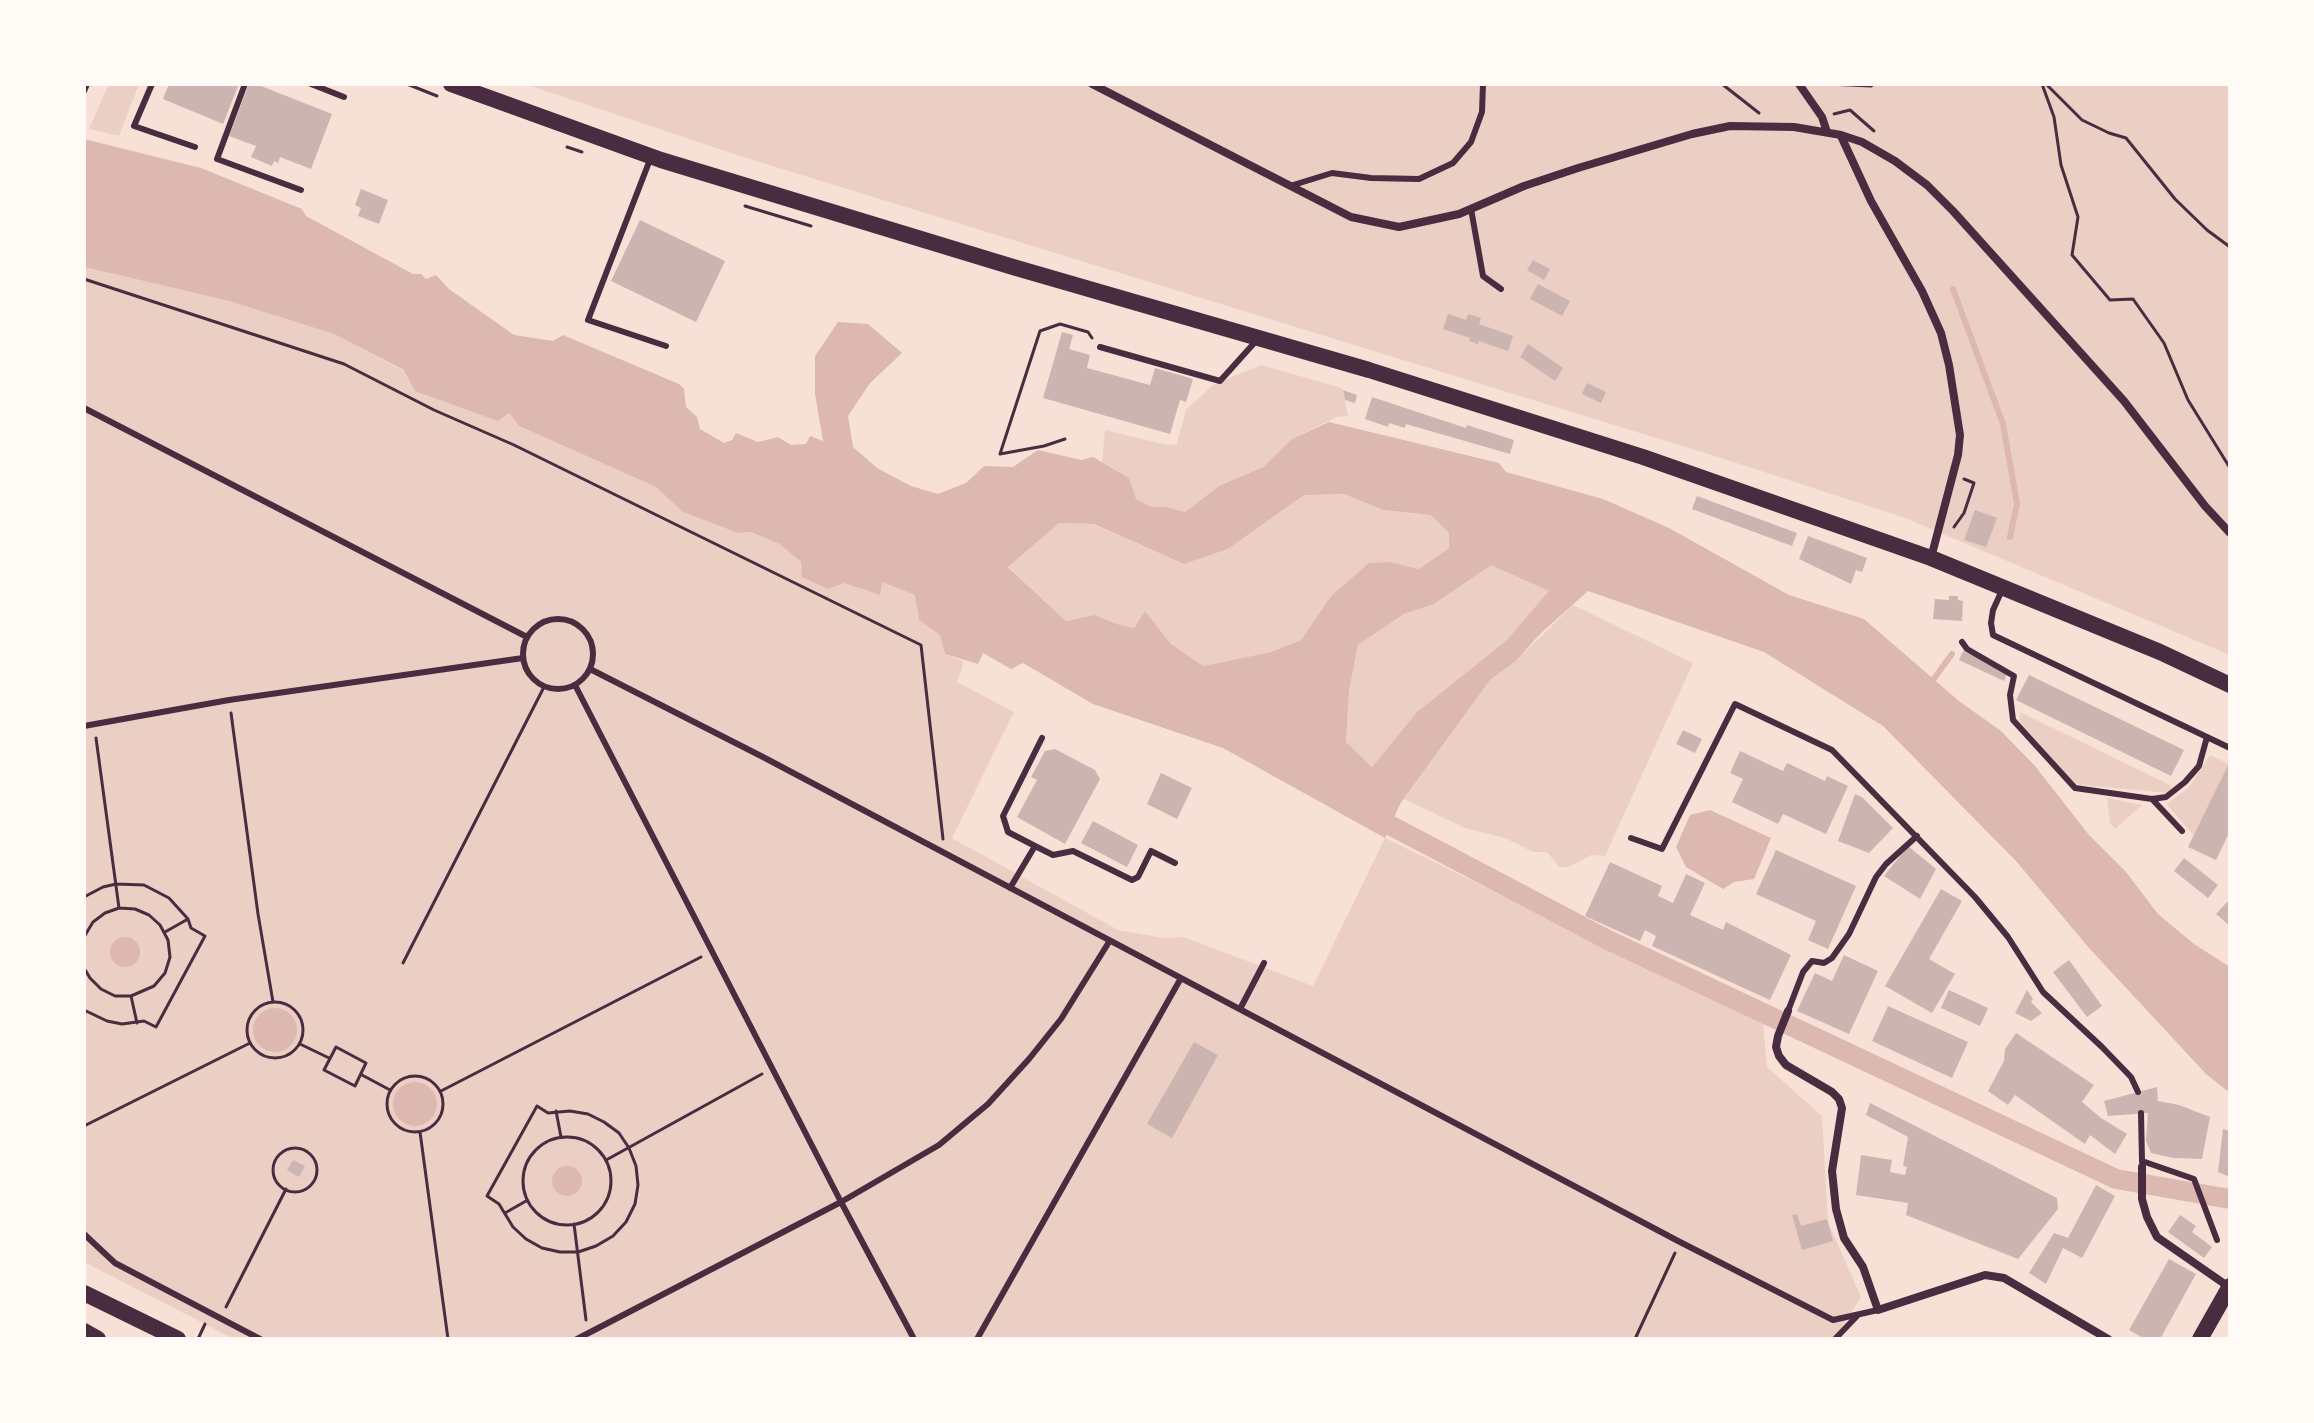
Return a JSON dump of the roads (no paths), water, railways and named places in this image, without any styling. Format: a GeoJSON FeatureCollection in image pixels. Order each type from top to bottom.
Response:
{"type":"FeatureCollection","features":[{"type":"Feature","properties":{"kind":"main road"},"geometry":{"type":"LineString","coordinates":[[451,84],[652,157],[1369,370],[1628,452],[1931,558],[2160,652],[2230,685]]}},
{"type":"Feature","properties":{"kind":"main road"},"geometry":{"type":"LineString","coordinates":[[2200,1339],[2230,1287]]}},
{"type":"Feature","properties":{"kind":"main road"},"geometry":{"type":"LineString","coordinates":[[84,1293],[178,1339]]}},
{"type":"Feature","properties":{"kind":"main road"},"geometry":{"type":"LineString","coordinates":[[84,1331],[98,1339]]}},
{"type":"Feature","properties":{"kind":"street"},"geometry":{"type":"LineString","coordinates":[[1092,84],[1351,217],[1399,227],[1459,214],[1524,186],[1678,138],[1730,126],[1775,125],[1827,132],[1862,142],[1927,185],[1953,211],[2124,401],[2205,506],[2230,533]]}},
{"type":"Feature","properties":{"kind":"street"},"geometry":{"type":"LineString","coordinates":[[1799,84],[1822,117],[1827,132]]}},
{"type":"Feature","properties":{"kind":"street"},"geometry":{"type":"LineString","coordinates":[[1841,135],[1871,201],[1922,291],[1941,333],[1960,435],[1958,455],[1931,558]]}},
{"type":"Feature","properties":{"kind":"street"},"geometry":{"type":"LineString","coordinates":[[1788,1011],[1776,1047],[1786,1065],[1832,1092],[1842,1108],[1832,1171],[1836,1209],[1844,1238],[1863,1267],[1878,1310],[1985,1275],[2004,1278],[2108,1339]]}},
{"type":"Feature","properties":{"kind":"street"},"geometry":{"type":"LineString","coordinates":[[2142,1164],[2142,1199],[2157,1237],[2230,1287]]}},
{"type":"Feature","properties":{"kind":"lane"},"geometry":{"type":"LineString","coordinates":[[84,91],[87,84]]}},
{"type":"Feature","properties":{"kind":"lane"},"geometry":{"type":"LineString","coordinates":[[152,84],[134,126],[195,147]]}},
{"type":"Feature","properties":{"kind":"lane"},"geometry":{"type":"LineString","coordinates":[[245,84],[217,159],[301,190]]}},
{"type":"Feature","properties":{"kind":"lane"},"geometry":{"type":"LineString","coordinates":[[311,84],[344,97]]}},
{"type":"Feature","properties":{"kind":"lane"},"geometry":{"type":"LineString","coordinates":[[1290,186],[1332,173],[1419,179],[1453,163],[1471,142],[1482,112],[1483,84]]}},
{"type":"Feature","properties":{"kind":"lane"},"geometry":{"type":"LineString","coordinates":[[652,157],[588,320],[666,346]]}},
{"type":"Feature","properties":{"kind":"lane"},"geometry":{"type":"LineString","coordinates":[[1471,209],[1483,276],[1501,289]]}},
{"type":"Feature","properties":{"kind":"lane"},"geometry":{"type":"LineString","coordinates":[[1100,347],[1220,381],[1258,338]]}},
{"type":"Feature","properties":{"kind":"lane"},"geometry":{"type":"LineString","coordinates":[[84,408],[527,637]]}},
{"type":"Feature","properties":{"kind":"lane"},"geometry":{"type":"LineString","coordinates":[[2003,587],[1993,610],[1993,635],[2230,748]]}},
{"type":"Feature","properties":{"kind":"lane"},"geometry":{"type":"LineString","coordinates":[[553,619],[574,623],[583,629],[593,648],[590,669],[575,685],[559,689],[544,687],[529,675],[523,658],[527,637],[534,628],[553,619]]}},
{"type":"Feature","properties":{"kind":"lane"},"geometry":{"type":"LineString","coordinates":[[1962,642],[1967,649],[2014,676],[2010,695],[2013,720],[2072,786],[2152,799],[2173,794],[2194,773],[2205,752],[2207,737]]}},
{"type":"Feature","properties":{"kind":"lane"},"geometry":{"type":"LineString","coordinates":[[84,726],[229,700],[523,658]]}},
{"type":"Feature","properties":{"kind":"lane"},"geometry":{"type":"LineString","coordinates":[[590,669],[1833,1320],[1878,1310]]}},
{"type":"Feature","properties":{"kind":"lane"},"geometry":{"type":"LineString","coordinates":[[575,685],[914,1339]]}},
{"type":"Feature","properties":{"kind":"lane"},"geometry":{"type":"LineString","coordinates":[[1631,838],[1662,849],[1735,704],[1832,750],[1975,897],[2008,937],[2043,992],[2131,1077],[2138,1092]]}},
{"type":"Feature","properties":{"kind":"lane"},"geometry":{"type":"LineString","coordinates":[[1042,738],[1003,816],[1008,832],[1053,855],[1073,851],[1132,880],[1138,877],[1151,851],[1175,863]]}},
{"type":"Feature","properties":{"kind":"lane"},"geometry":{"type":"LineString","coordinates":[[2152,799],[2182,831]]}},
{"type":"Feature","properties":{"kind":"lane"},"geometry":{"type":"LineString","coordinates":[[1788,1011],[1803,972],[1812,961],[1824,963],[1832,958],[1849,934],[1876,877],[1917,836]]}},
{"type":"Feature","properties":{"kind":"lane"},"geometry":{"type":"LineString","coordinates":[[1010,888],[1035,846]]}},
{"type":"Feature","properties":{"kind":"lane"},"geometry":{"type":"LineString","coordinates":[[577,1339],[841,1202],[939,1145],[988,1104],[1029,1059],[1061,1019],[1109,942]]}},
{"type":"Feature","properties":{"kind":"lane"},"geometry":{"type":"LineString","coordinates":[[1240,1009],[1264,963]]}},
{"type":"Feature","properties":{"kind":"lane"},"geometry":{"type":"LineString","coordinates":[[977,1339],[1181,978]]}},
{"type":"Feature","properties":{"kind":"lane"},"geometry":{"type":"LineString","coordinates":[[2141,1113],[2142,1164],[2194,1179],[2217,1240]]}},
{"type":"Feature","properties":{"kind":"lane"},"geometry":{"type":"LineString","coordinates":[[84,1234],[115,1263],[260,1339]]}},
{"type":"Feature","properties":{"kind":"lane"},"geometry":{"type":"LineString","coordinates":[[1835,1339],[1858,1315]]}},
{"type":"Feature","properties":{"kind":"waterway"},"geometry":{"type":"LineString","coordinates":[[1953,289],[2003,424],[2017,504],[2010,537]]}},
{"type":"Feature","properties":{"kind":"waterway"},"geometry":{"type":"LineString","coordinates":[[1930,684],[1952,654]]}},
{"type":"Feature","properties":{"kind":"waterway"},"geometry":{"type":"LineString","coordinates":[[1365,812],[1606,939],[2116,1179],[2230,1199]]}}]}
